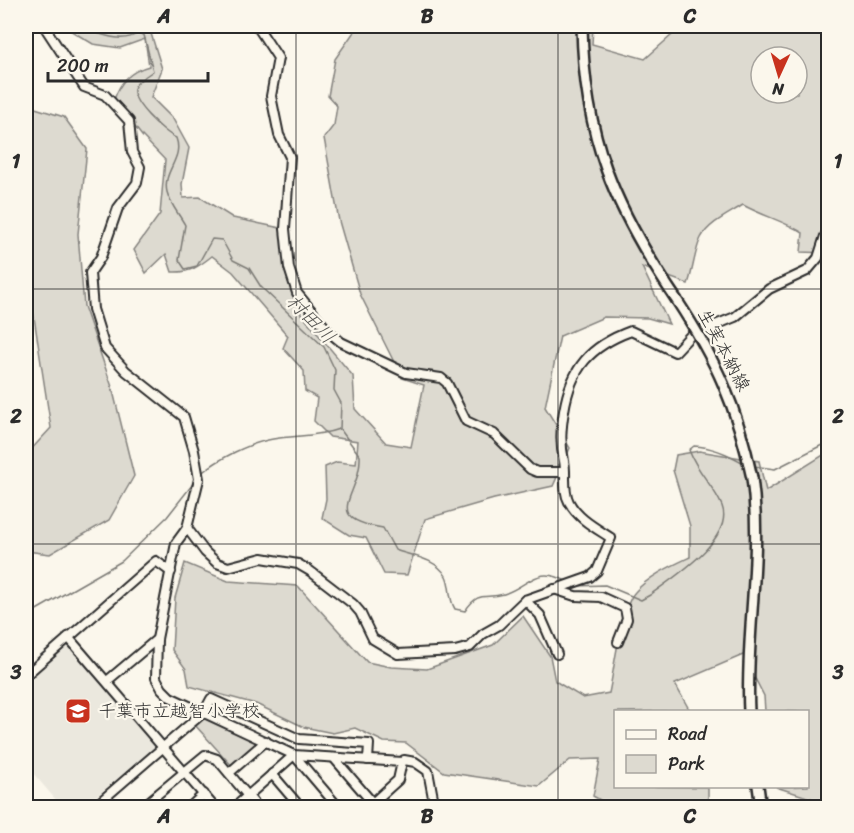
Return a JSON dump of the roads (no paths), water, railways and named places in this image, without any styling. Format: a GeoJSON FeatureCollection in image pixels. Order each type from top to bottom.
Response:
{"type":"FeatureCollection","features":[{"type":"Feature","properties":{"kind":"main road","name":"生実本納線"},"geometry":{"type":"LineString","coordinates":[[582,26],[588,103],[605,169],[626,218],[701,337],[726,384],[741,428],[752,478],[757,521],[757,565],[749,710]]}},
{"type":"Feature","properties":{"kind":"main road"},"geometry":{"type":"LineString","coordinates":[[758,788],[761,807]]}},
{"type":"Feature","properties":{"kind":"street"},"geometry":{"type":"LineString","coordinates":[[44,26],[84,87],[105,95],[126,116],[132,127],[131,147],[140,167],[139,177],[134,188],[118,208],[101,257],[90,273],[93,309],[110,357],[167,406],[184,417],[199,476],[187,528],[176,543],[157,639],[156,678],[170,697],[294,754],[415,762],[428,771],[435,807]]}},
{"type":"Feature","properties":{"kind":"street"},"geometry":{"type":"LineString","coordinates":[[257,26],[278,58],[271,96],[279,135],[290,157],[285,229],[289,268],[297,293],[330,333],[347,345],[406,373],[441,378],[447,383],[466,422],[494,434],[530,469],[537,472],[564,472]]}},
{"type":"Feature","properties":{"kind":"street"},"geometry":{"type":"LineString","coordinates":[[187,528],[205,552],[218,563],[228,567],[262,558],[298,564],[310,571],[353,604],[360,612],[373,639],[398,654],[465,650],[499,625],[525,600],[574,583],[597,571],[611,538],[582,520],[570,503],[564,472],[560,438],[567,395],[575,371],[587,357],[604,343],[631,331],[675,352],[691,335],[735,317],[769,289],[802,275],[818,258],[825,236],[828,235]]}},
{"type":"Feature","properties":{"kind":"street"},"geometry":{"type":"LineString","coordinates":[[26,672],[156,561],[171,572]]}},
{"type":"Feature","properties":{"kind":"street"},"geometry":{"type":"LineString","coordinates":[[556,588],[575,596],[601,597],[625,608],[627,619],[618,642]]}},
{"type":"Feature","properties":{"kind":"street"},"geometry":{"type":"LineString","coordinates":[[525,600],[540,615],[557,654]]}},
{"type":"Feature","properties":{"kind":"street"},"geometry":{"type":"LineString","coordinates":[[68,637],[215,807]]}},
{"type":"Feature","properties":{"kind":"street"},"geometry":{"type":"LineString","coordinates":[[107,681],[157,639]]}},
{"type":"Feature","properties":{"kind":"street"},"geometry":{"type":"LineString","coordinates":[[93,807],[204,712],[211,699],[299,739],[369,744],[368,760]]}},
{"type":"Feature","properties":{"kind":"street"},"geometry":{"type":"LineString","coordinates":[[229,773],[266,741]]}},
{"type":"Feature","properties":{"kind":"street"},"geometry":{"type":"LineString","coordinates":[[234,807],[294,754]]}},
{"type":"Feature","properties":{"kind":"street"},"geometry":{"type":"LineString","coordinates":[[294,754],[339,807]]}},
{"type":"Feature","properties":{"kind":"street"},"geometry":{"type":"LineString","coordinates":[[141,807],[201,756],[210,755],[258,807]]}},
{"type":"Feature","properties":{"kind":"street"},"geometry":{"type":"LineString","coordinates":[[334,758],[372,806],[398,780],[402,762]]}},
{"type":"Feature","properties":{"kind":"street"},"geometry":{"type":"LineString","coordinates":[[272,774],[301,807]]}},
{"type":"Feature","properties":{"kind":"street"},"geometry":{"type":"LineString","coordinates":[[189,807],[204,794]]}},
{"type":"Feature","properties":{"kind":"waterway","name":"村田川"},"geometry":{"type":"LineString","coordinates":[[74,26],[115,38],[131,37],[138,33],[144,35],[153,71],[136,84],[134,92],[136,99],[148,115],[176,138],[177,152],[166,185],[170,201],[185,225],[179,260],[185,269],[197,266],[212,239],[222,240],[233,260],[249,268],[261,287],[324,347],[335,370],[334,390],[341,403],[340,429],[360,456],[359,470],[348,503],[348,511],[352,518],[363,524],[383,528],[395,550],[430,561],[442,570],[448,580],[451,601],[455,609],[465,611],[470,604],[483,596],[504,594],[541,576],[548,575],[568,582]]}},
{"type":"Feature","properties":{"kind":"waterway"},"geometry":{"type":"LineString","coordinates":[[200,474],[216,462],[254,444],[339,429]]}},
{"type":"Feature","properties":{"kind":"waterway","name":"村田川"},"geometry":{"type":"LineString","coordinates":[[753,466],[775,469],[828,442]]}},
{"type":"Feature","properties":{"kind":"waterway","name":"村田川"},"geometry":{"type":"LineString","coordinates":[[575,586],[605,585],[641,600],[650,595],[699,557],[719,532],[723,519],[719,499],[696,465],[689,450],[694,446],[714,449],[745,464]]}},
{"type":"Feature","properties":{"kind":"waterway"},"geometry":{"type":"LineString","coordinates":[[26,616],[122,561],[167,517],[196,480]]}},
{"type":"Feature","properties":{"kind":"place","name":"千葉市立越智小学校"},"geometry":{"type":"Point","coordinates":[78,711]}}]}
